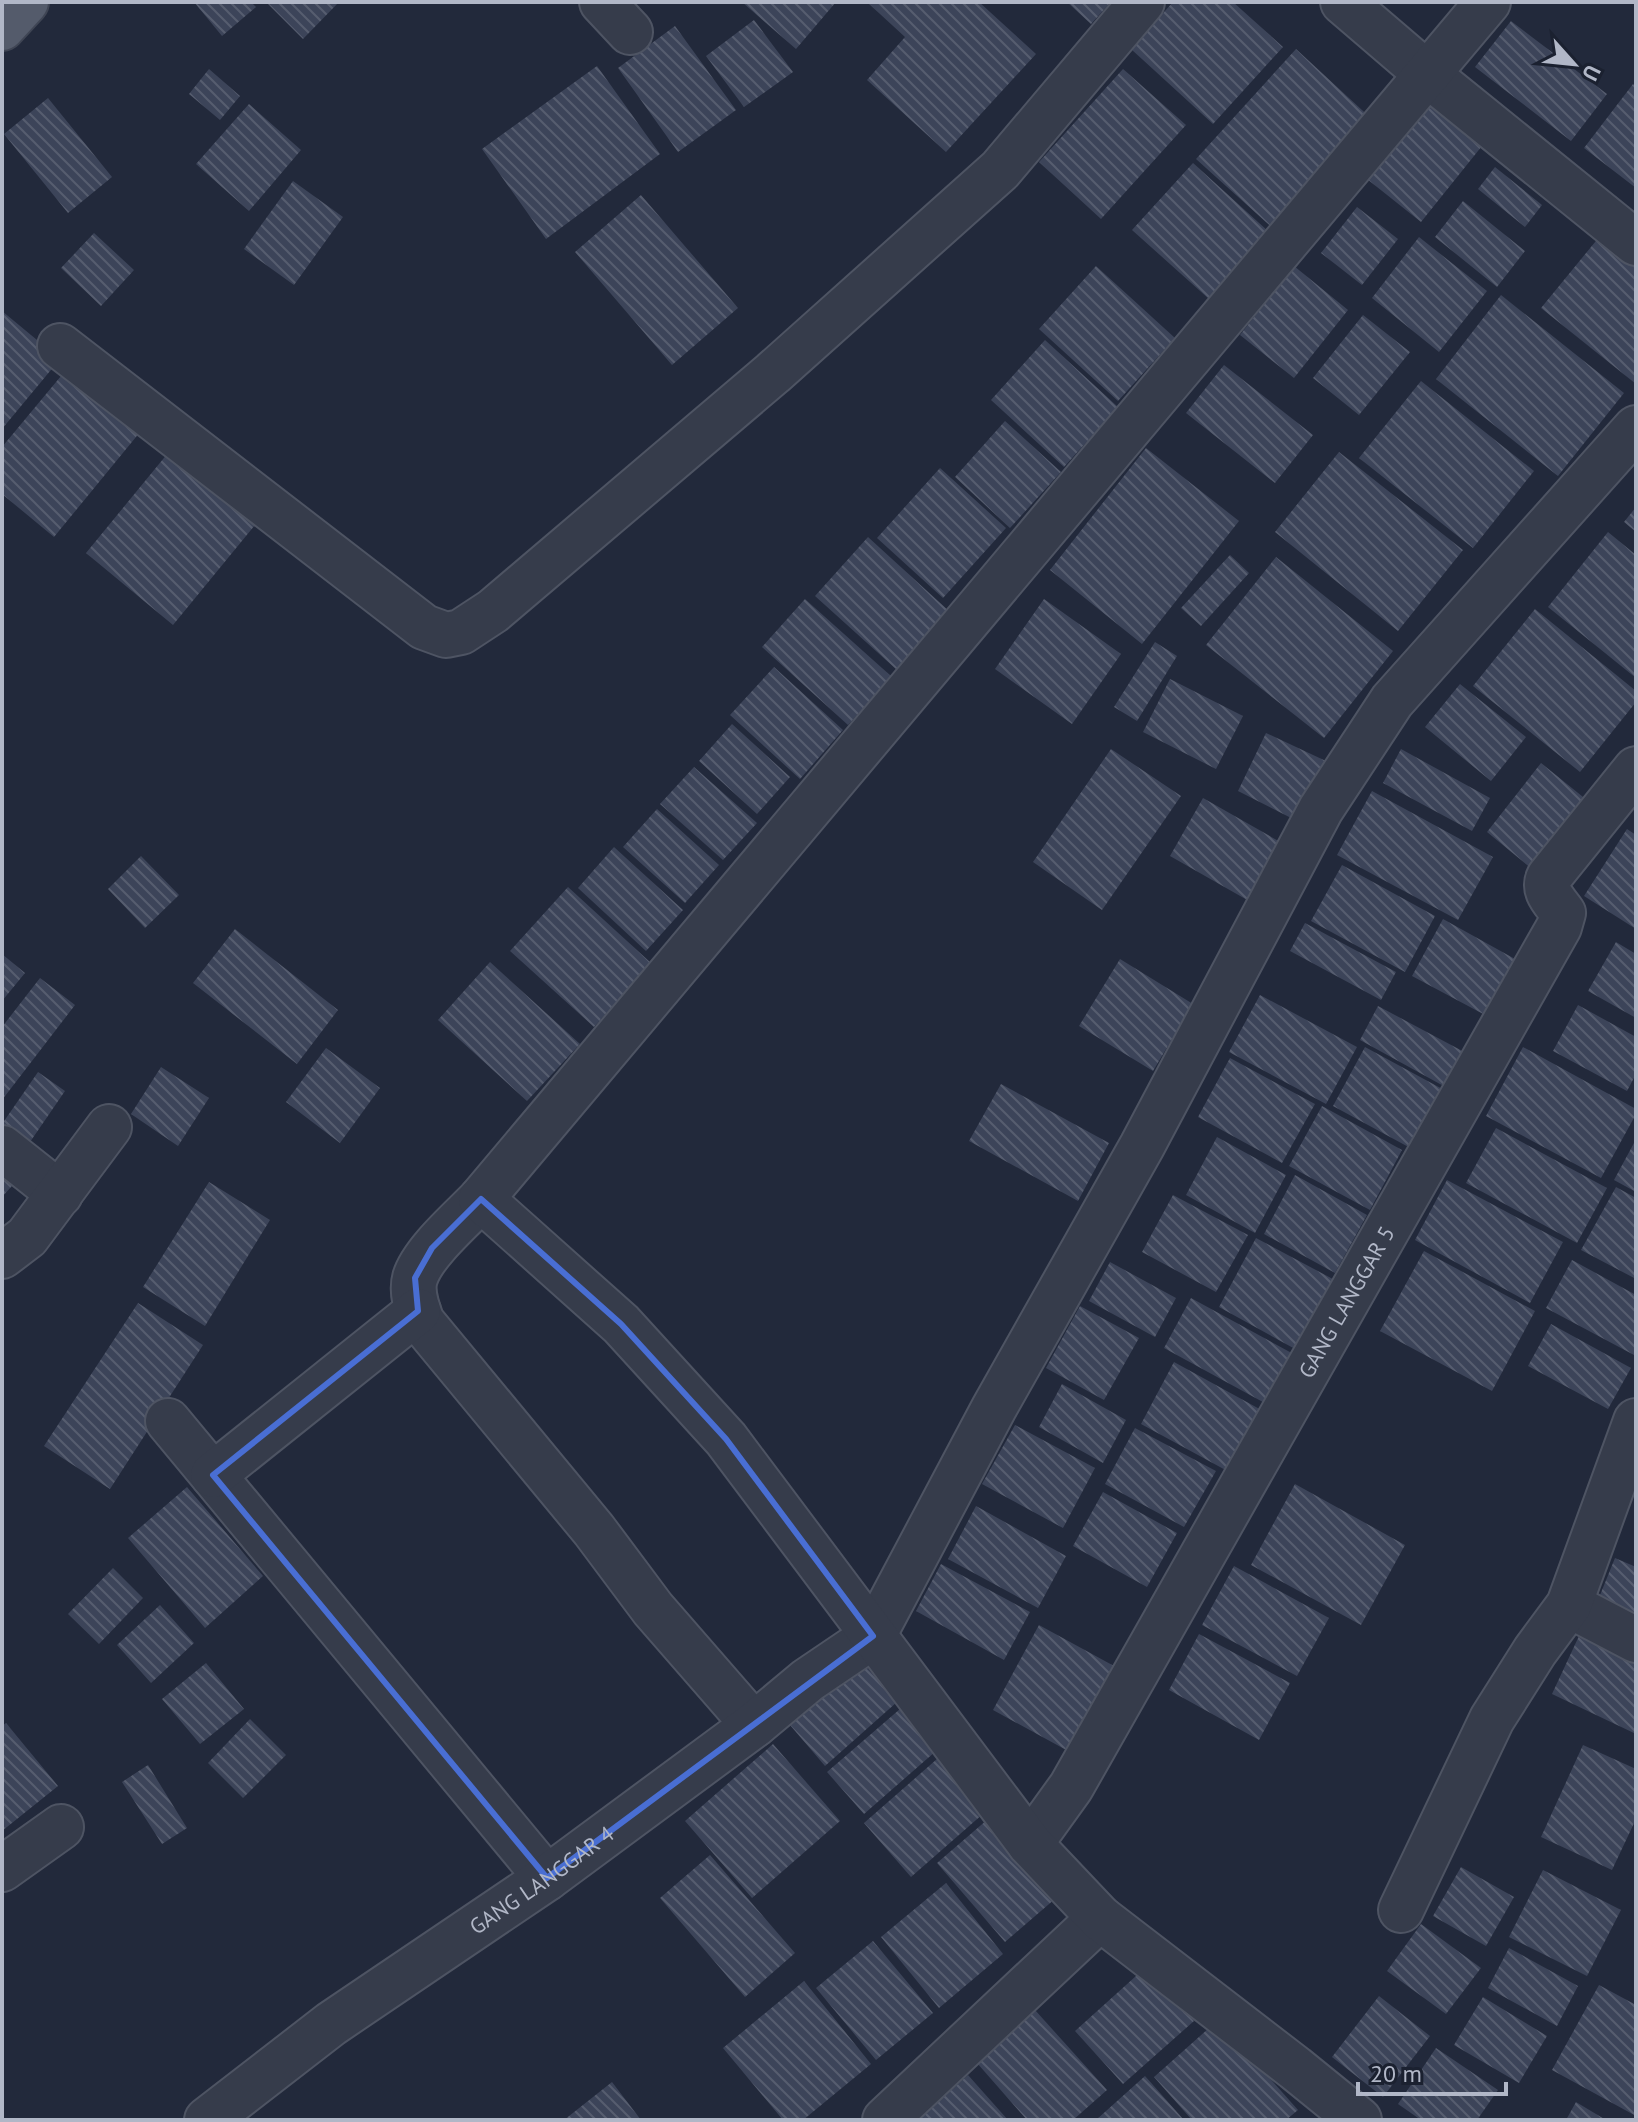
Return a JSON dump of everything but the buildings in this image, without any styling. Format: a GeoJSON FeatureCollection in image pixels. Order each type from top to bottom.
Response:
{"type":"FeatureCollection","features":[{"type":"Feature","properties":{"kind":"main road"},"geometry":{"type":"LineString","coordinates":[[2,28],[26,2]]}},
{"type":"Feature","properties":{"kind":"street"},"geometry":{"type":"LineString","coordinates":[[60,346],[424,627],[446,635],[461,632],[493,611],[762,383],[1000,170],[1142,2]]}},
{"type":"Feature","properties":{"kind":"street"},"geometry":{"type":"LineString","coordinates":[[1343,2],[1636,243]]}},
{"type":"Feature","properties":{"kind":"street"},"geometry":{"type":"LineString","coordinates":[[754,1725],[653,1609],[594,1530],[422,1322],[415,1300],[415,1278],[432,1248],[481,1199],[1488,2]]}},
{"type":"Feature","properties":{"kind":"street"},"geometry":{"type":"LineString","coordinates":[[873,1636],[994,1408],[1150,1132],[1321,809],[1392,701],[1636,428]]}},
{"type":"Feature","properties":{"kind":"street","name":"GANG LANGGAR 5"},"geometry":{"type":"LineString","coordinates":[[1030,1844],[1071,1787],[1559,927],[1563,913],[1545,883],[1636,769]]}},
{"type":"Feature","properties":{"kind":"street"},"geometry":{"type":"LineString","coordinates":[[2,1256],[27,1237],[109,1127]]}},
{"type":"Feature","properties":{"kind":"street"},"geometry":{"type":"LineString","coordinates":[[2,1148],[60,1194]]}},
{"type":"Feature","properties":{"kind":"street"},"geometry":{"type":"LineString","coordinates":[[481,1199],[621,1324],[726,1439],[1030,1844],[1100,1918],[1342,2115]]}},
{"type":"Feature","properties":{"kind":"street"},"geometry":{"type":"LineString","coordinates":[[213,1475],[418,1311]]}},
{"type":"Feature","properties":{"kind":"street"},"geometry":{"type":"LineString","coordinates":[[168,1421],[547,1878]]}},
{"type":"Feature","properties":{"kind":"street"},"geometry":{"type":"LineString","coordinates":[[1401,1910],[1492,1719],[1535,1651],[1569,1605],[1636,1421]]}},
{"type":"Feature","properties":{"kind":"street"},"geometry":{"type":"LineString","coordinates":[[1569,1605],[1636,1640]]}},
{"type":"Feature","properties":{"kind":"street","name":"GANG LANGGAR 4"},"geometry":{"type":"LineString","coordinates":[[207,2120],[331,2024],[547,1878],[754,1725],[808,1680],[873,1636]]}},
{"type":"Feature","properties":{"kind":"street"},"geometry":{"type":"LineString","coordinates":[[2,1869],[61,1827]]}},
{"type":"Feature","properties":{"kind":"street"},"geometry":{"type":"LineString","coordinates":[[885,2120],[1100,1918]]}},
{"type":"Feature","properties":{"kind":"highlighted area"},"geometry":{"type":"Polygon","coordinates":[[[481,1199],[621,1324],[726,1439],[873,1636],[547,1878],[213,1475],[418,1311],[415,1278],[432,1248],[481,1199]]]}}]}
